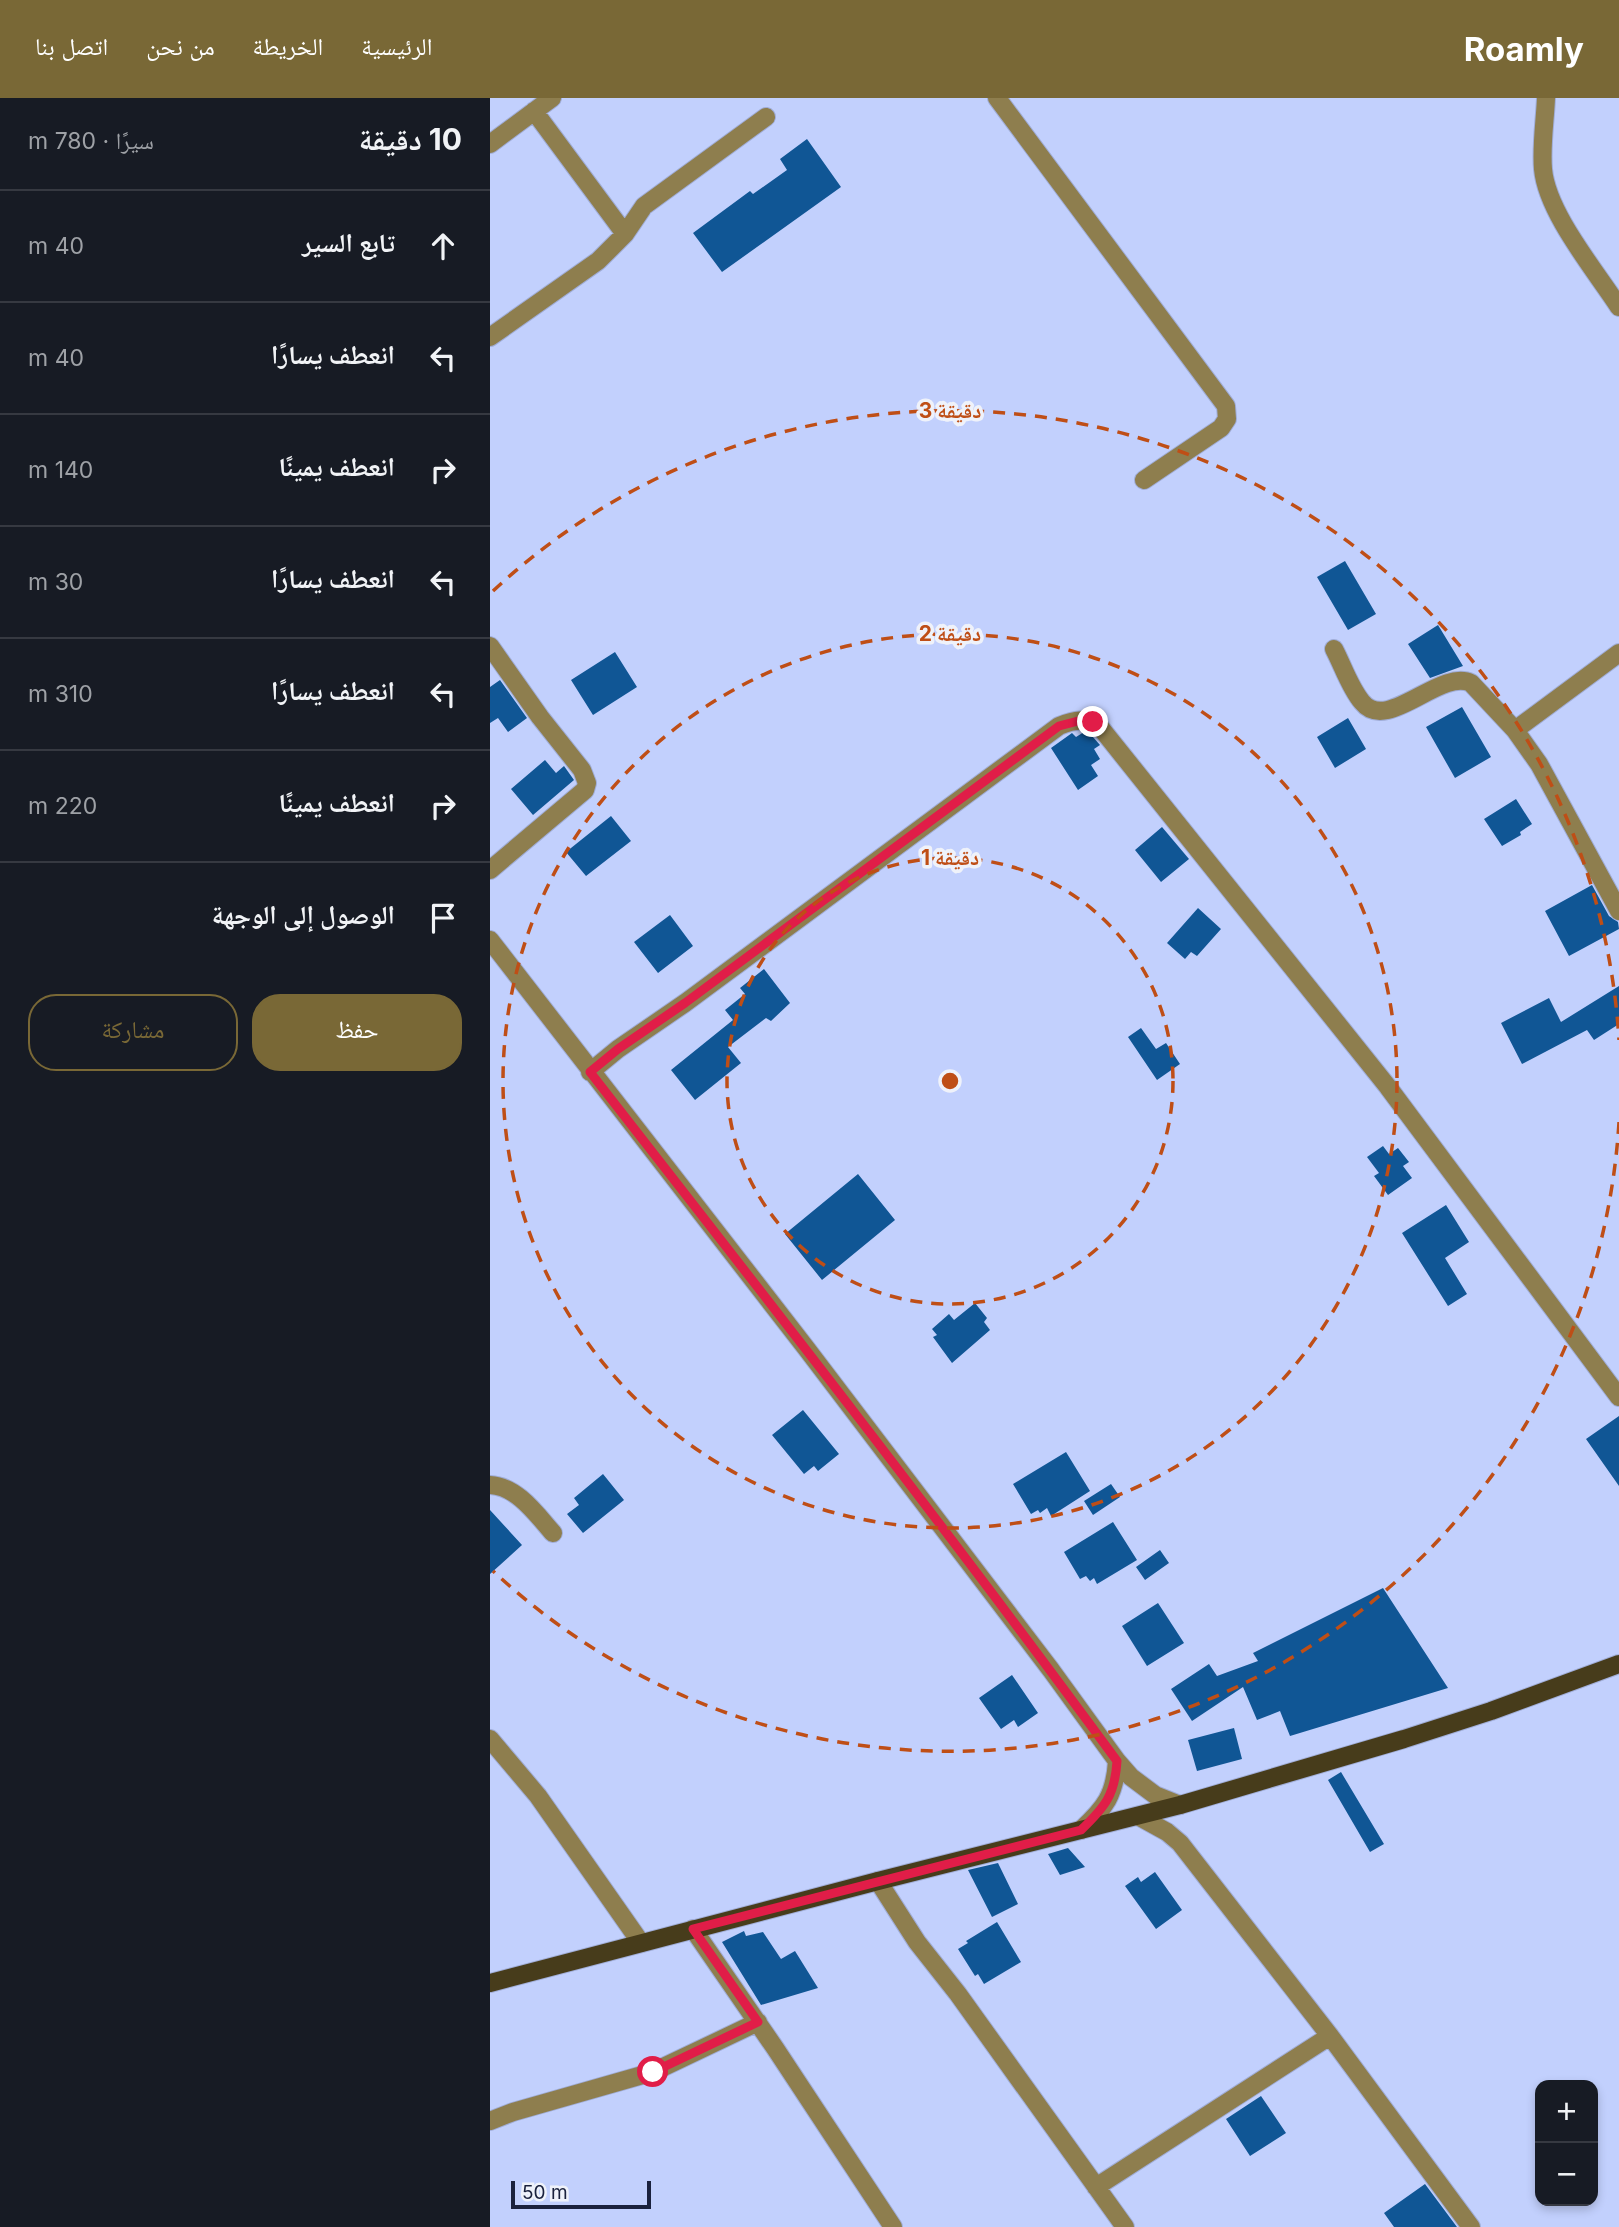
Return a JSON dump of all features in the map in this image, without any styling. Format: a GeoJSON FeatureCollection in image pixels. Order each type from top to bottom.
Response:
{"type":"FeatureCollection","features":[{"type":"Feature","properties":{"kind":"main road"},"geometry":{"type":"LineString","coordinates":[[490,1983],[1180,1805],[1417,1735],[1619,1664]]}},
{"type":"Feature","properties":{"kind":"street"},"geometry":{"type":"LineString","coordinates":[[490,144],[552,98]]}},
{"type":"Feature","properties":{"kind":"street"},"geometry":{"type":"LineString","coordinates":[[997,98],[1226,406],[1227,419],[1221,428],[1144,480]]}},
{"type":"Feature","properties":{"kind":"street"},"geometry":{"type":"LineString","coordinates":[[1546,98],[1543,171],[1553,203],[1571,236],[1616,298]]}},
{"type":"Feature","properties":{"kind":"street"},"geometry":{"type":"LineString","coordinates":[[534,111],[625,234]]}},
{"type":"Feature","properties":{"kind":"street"},"geometry":{"type":"LineString","coordinates":[[490,337],[598,261],[625,234],[644,206],[766,117]]}},
{"type":"Feature","properties":{"kind":"street"},"geometry":{"type":"LineString","coordinates":[[490,646],[582,770],[587,783],[585,790],[490,870]]}},
{"type":"Feature","properties":{"kind":"street"},"geometry":{"type":"LineString","coordinates":[[1334,649],[1363,704],[1379,711],[1396,708],[1451,681],[1463,679],[1471,683],[1516,730],[1539,764],[1619,911]]}},
{"type":"Feature","properties":{"kind":"street"},"geometry":{"type":"LineString","coordinates":[[1516,730],[1619,653]]}},
{"type":"Feature","properties":{"kind":"street"},"geometry":{"type":"LineString","coordinates":[[590,1072],[1059,726],[1082,720],[1093,722],[1100,727],[1388,1087],[1619,1397]]}},
{"type":"Feature","properties":{"kind":"street"},"geometry":{"type":"LineString","coordinates":[[490,940],[1052,1670],[1117,1761],[1131,1777],[1155,1795],[1180,1805]]}},
{"type":"Feature","properties":{"kind":"street"},"geometry":{"type":"LineString","coordinates":[[490,1485],[506,1490],[527,1504],[553,1533]]}},
{"type":"Feature","properties":{"kind":"street"},"geometry":{"type":"LineString","coordinates":[[490,1739],[538,1796],[641,1943]]}},
{"type":"Feature","properties":{"kind":"street"},"geometry":{"type":"LineString","coordinates":[[1081,1830],[1097,1815],[1112,1792],[1117,1761]]}},
{"type":"Feature","properties":{"kind":"street"},"geometry":{"type":"LineString","coordinates":[[1138,1816],[1167,1832],[1180,1843],[1330,2036],[1471,2227]]}},
{"type":"Feature","properties":{"kind":"street"},"geometry":{"type":"LineString","coordinates":[[878,1881],[917,1942],[958,1994],[1125,2227]]}},
{"type":"Feature","properties":{"kind":"street"},"geometry":{"type":"LineString","coordinates":[[693,1929],[758,2022],[893,2227]]}},
{"type":"Feature","properties":{"kind":"street"},"geometry":{"type":"LineString","coordinates":[[490,2121],[653,2072],[758,2022]]}},
{"type":"Feature","properties":{"kind":"street"},"geometry":{"type":"LineString","coordinates":[[1096,2187],[1330,2036]]}},
{"type":"Feature","properties":{"kind":"building"},"geometry":{"type":"Polygon","coordinates":[[[807,139],[841,187],[722,272],[693,233],[750,191],[753,194],[787,170],[780,159],[807,139]]]}},
{"type":"Feature","properties":{"kind":"building"},"geometry":{"type":"Polygon","coordinates":[[[1345,561],[1376,614],[1348,630],[1317,577],[1345,561]]]}},
{"type":"Feature","properties":{"kind":"building"},"geometry":{"type":"Polygon","coordinates":[[[1438,625],[1463,666],[1430,678],[1408,644],[1438,625]]]}},
{"type":"Feature","properties":{"kind":"building"},"geometry":{"type":"Polygon","coordinates":[[[615,652],[637,687],[593,715],[571,680],[615,652]]]}},
{"type":"Feature","properties":{"kind":"building"},"geometry":{"type":"Polygon","coordinates":[[[500,680],[527,718],[508,732],[498,718],[490,723],[490,687],[500,680]]]}},
{"type":"Feature","properties":{"kind":"building"},"geometry":{"type":"Polygon","coordinates":[[[1462,707],[1491,757],[1455,778],[1426,727],[1462,707]]]}},
{"type":"Feature","properties":{"kind":"building"},"geometry":{"type":"Polygon","coordinates":[[[1348,718],[1366,749],[1335,768],[1317,737],[1348,718]]]}},
{"type":"Feature","properties":{"kind":"building"},"geometry":{"type":"Polygon","coordinates":[[[1084,732],[1100,745],[1094,749],[1100,759],[1091,765],[1098,776],[1078,790],[1051,748],[1072,733],[1076,737],[1084,732]]]}},
{"type":"Feature","properties":{"kind":"building"},"geometry":{"type":"Polygon","coordinates":[[[545,760],[556,773],[564,766],[574,780],[533,815],[511,789],[545,760]]]}},
{"type":"Feature","properties":{"kind":"building"},"geometry":{"type":"Polygon","coordinates":[[[1516,799],[1532,824],[1520,832],[1521,835],[1502,846],[1484,819],[1516,799]]]}},
{"type":"Feature","properties":{"kind":"building"},"geometry":{"type":"Polygon","coordinates":[[[611,816],[631,841],[586,876],[566,852],[611,816]]]}},
{"type":"Feature","properties":{"kind":"building"},"geometry":{"type":"Polygon","coordinates":[[[1162,827],[1189,859],[1161,882],[1135,850],[1162,827]]]}},
{"type":"Feature","properties":{"kind":"building"},"geometry":{"type":"Polygon","coordinates":[[[1592,885],[1609,916],[1618,922],[1619,929],[1569,956],[1545,911],[1592,885]]]}},
{"type":"Feature","properties":{"kind":"building"},"geometry":{"type":"Polygon","coordinates":[[[1198,908],[1221,929],[1197,956],[1191,952],[1185,959],[1167,943],[1198,908]]]}},
{"type":"Feature","properties":{"kind":"building"},"geometry":{"type":"Polygon","coordinates":[[[670,915],[693,946],[658,973],[634,942],[670,915]]]}},
{"type":"Feature","properties":{"kind":"building"},"geometry":{"type":"Polygon","coordinates":[[[764,969],[790,1003],[771,1021],[766,1018],[728,1047],[741,1063],[695,1100],[671,1070],[733,1020],[725,1010],[745,994],[740,988],[764,969]]]}},
{"type":"Feature","properties":{"kind":"building"},"geometry":{"type":"Polygon","coordinates":[[[1619,986],[1619,1024],[1594,1040],[1587,1030],[1522,1064],[1501,1023],[1549,998],[1561,1022],[1619,986]]]}},
{"type":"Feature","properties":{"kind":"building"},"geometry":{"type":"Polygon","coordinates":[[[1141,1028],[1156,1049],[1166,1043],[1180,1064],[1157,1080],[1128,1037],[1141,1028]]]}},
{"type":"Feature","properties":{"kind":"building"},"geometry":{"type":"Polygon","coordinates":[[[1383,1146],[1389,1154],[1398,1148],[1409,1162],[1403,1166],[1412,1178],[1388,1195],[1374,1176],[1379,1173],[1367,1157],[1383,1146]]]}},
{"type":"Feature","properties":{"kind":"building"},"geometry":{"type":"Polygon","coordinates":[[[858,1174],[895,1220],[822,1280],[785,1234],[858,1174]]]}},
{"type":"Feature","properties":{"kind":"building"},"geometry":{"type":"Polygon","coordinates":[[[1446,1205],[1469,1242],[1445,1258],[1467,1294],[1448,1306],[1402,1233],[1446,1205]]]}},
{"type":"Feature","properties":{"kind":"building"},"geometry":{"type":"Polygon","coordinates":[[[975,1303],[987,1318],[984,1322],[990,1330],[952,1363],[933,1337],[937,1335],[932,1329],[949,1314],[954,1320],[975,1303]]]}},
{"type":"Feature","properties":{"kind":"building"},"geometry":{"type":"Polygon","coordinates":[[[803,1410],[839,1454],[818,1471],[814,1466],[804,1474],[772,1435],[803,1410]]]}},
{"type":"Feature","properties":{"kind":"building"},"geometry":{"type":"Polygon","coordinates":[[[1619,1416],[1619,1486],[1586,1439],[1619,1416]]]}},
{"type":"Feature","properties":{"kind":"building"},"geometry":{"type":"Polygon","coordinates":[[[1066,1452],[1090,1491],[1051,1516],[1047,1508],[1040,1513],[1038,1510],[1031,1514],[1013,1484],[1066,1452]]]}},
{"type":"Feature","properties":{"kind":"building"},"geometry":{"type":"Polygon","coordinates":[[[603,1474],[624,1500],[583,1533],[567,1514],[579,1505],[574,1498],[603,1474]]]}},
{"type":"Feature","properties":{"kind":"building"},"geometry":{"type":"Polygon","coordinates":[[[1111,1484],[1120,1497],[1093,1515],[1084,1501],[1111,1484]]]}},
{"type":"Feature","properties":{"kind":"building"},"geometry":{"type":"Polygon","coordinates":[[[490,1510],[522,1545],[490,1574],[490,1510]]]}},
{"type":"Feature","properties":{"kind":"building"},"geometry":{"type":"Polygon","coordinates":[[[1113,1522],[1137,1560],[1097,1584],[1094,1578],[1090,1581],[1086,1576],[1080,1579],[1064,1552],[1113,1522]]]}},
{"type":"Feature","properties":{"kind":"building"},"geometry":{"type":"Polygon","coordinates":[[[1160,1550],[1169,1563],[1145,1580],[1136,1567],[1160,1550]]]}},
{"type":"Feature","properties":{"kind":"building"},"geometry":{"type":"Polygon","coordinates":[[[1383,1588],[1448,1688],[1290,1736],[1280,1711],[1257,1720],[1243,1687],[1192,1721],[1171,1689],[1209,1664],[1217,1676],[1258,1661],[1253,1653],[1383,1588]]]}},
{"type":"Feature","properties":{"kind":"building"},"geometry":{"type":"Polygon","coordinates":[[[1158,1603],[1184,1643],[1147,1666],[1122,1626],[1158,1603]]]}},
{"type":"Feature","properties":{"kind":"building"},"geometry":{"type":"Polygon","coordinates":[[[1012,1675],[1038,1713],[1018,1727],[1014,1720],[1001,1729],[979,1698],[1012,1675]]]}},
{"type":"Feature","properties":{"kind":"building"},"geometry":{"type":"Polygon","coordinates":[[[1234,1728],[1242,1759],[1197,1771],[1188,1740],[1234,1728]]]}},
{"type":"Feature","properties":{"kind":"building"},"geometry":{"type":"Polygon","coordinates":[[[1341,1772],[1384,1844],[1370,1852],[1328,1780],[1341,1772]]]}},
{"type":"Feature","properties":{"kind":"building"},"geometry":{"type":"Polygon","coordinates":[[[1068,1848],[1085,1867],[1060,1875],[1048,1854],[1068,1848]]]}},
{"type":"Feature","properties":{"kind":"building"},"geometry":{"type":"Polygon","coordinates":[[[998,1863],[1018,1904],[992,1917],[968,1870],[998,1863]]]}},
{"type":"Feature","properties":{"kind":"building"},"geometry":{"type":"Polygon","coordinates":[[[1155,1872],[1182,1910],[1156,1929],[1125,1886],[1138,1877],[1141,1882],[1155,1872]]]}},
{"type":"Feature","properties":{"kind":"building"},"geometry":{"type":"Polygon","coordinates":[[[997,1922],[1021,1962],[984,1984],[978,1974],[975,1976],[958,1949],[997,1922]]]}},
{"type":"Feature","properties":{"kind":"building"},"geometry":{"type":"Polygon","coordinates":[[[744,1931],[746,1936],[763,1932],[781,1959],[795,1951],[818,1988],[761,2005],[722,1942],[744,1931]]]}},
{"type":"Feature","properties":{"kind":"building"},"geometry":{"type":"Polygon","coordinates":[[[1261,2096],[1286,2133],[1250,2156],[1226,2119],[1261,2096]]]}},
{"type":"Feature","properties":{"kind":"building"},"geometry":{"type":"Polygon","coordinates":[[[1425,2184],[1457,2227],[1394,2227],[1384,2213],[1425,2184]]]}},
{"type":"Feature","properties":{"kind":"route"},"geometry":{"type":"LineString","coordinates":[[653,2072],[758,2022],[693,1929],[1081,1830],[1107,1802],[1116,1782],[1117,1761],[1052,1670],[806,1348],[590,1072],[1059,726],[1070,721],[1093,722]]}}]}
